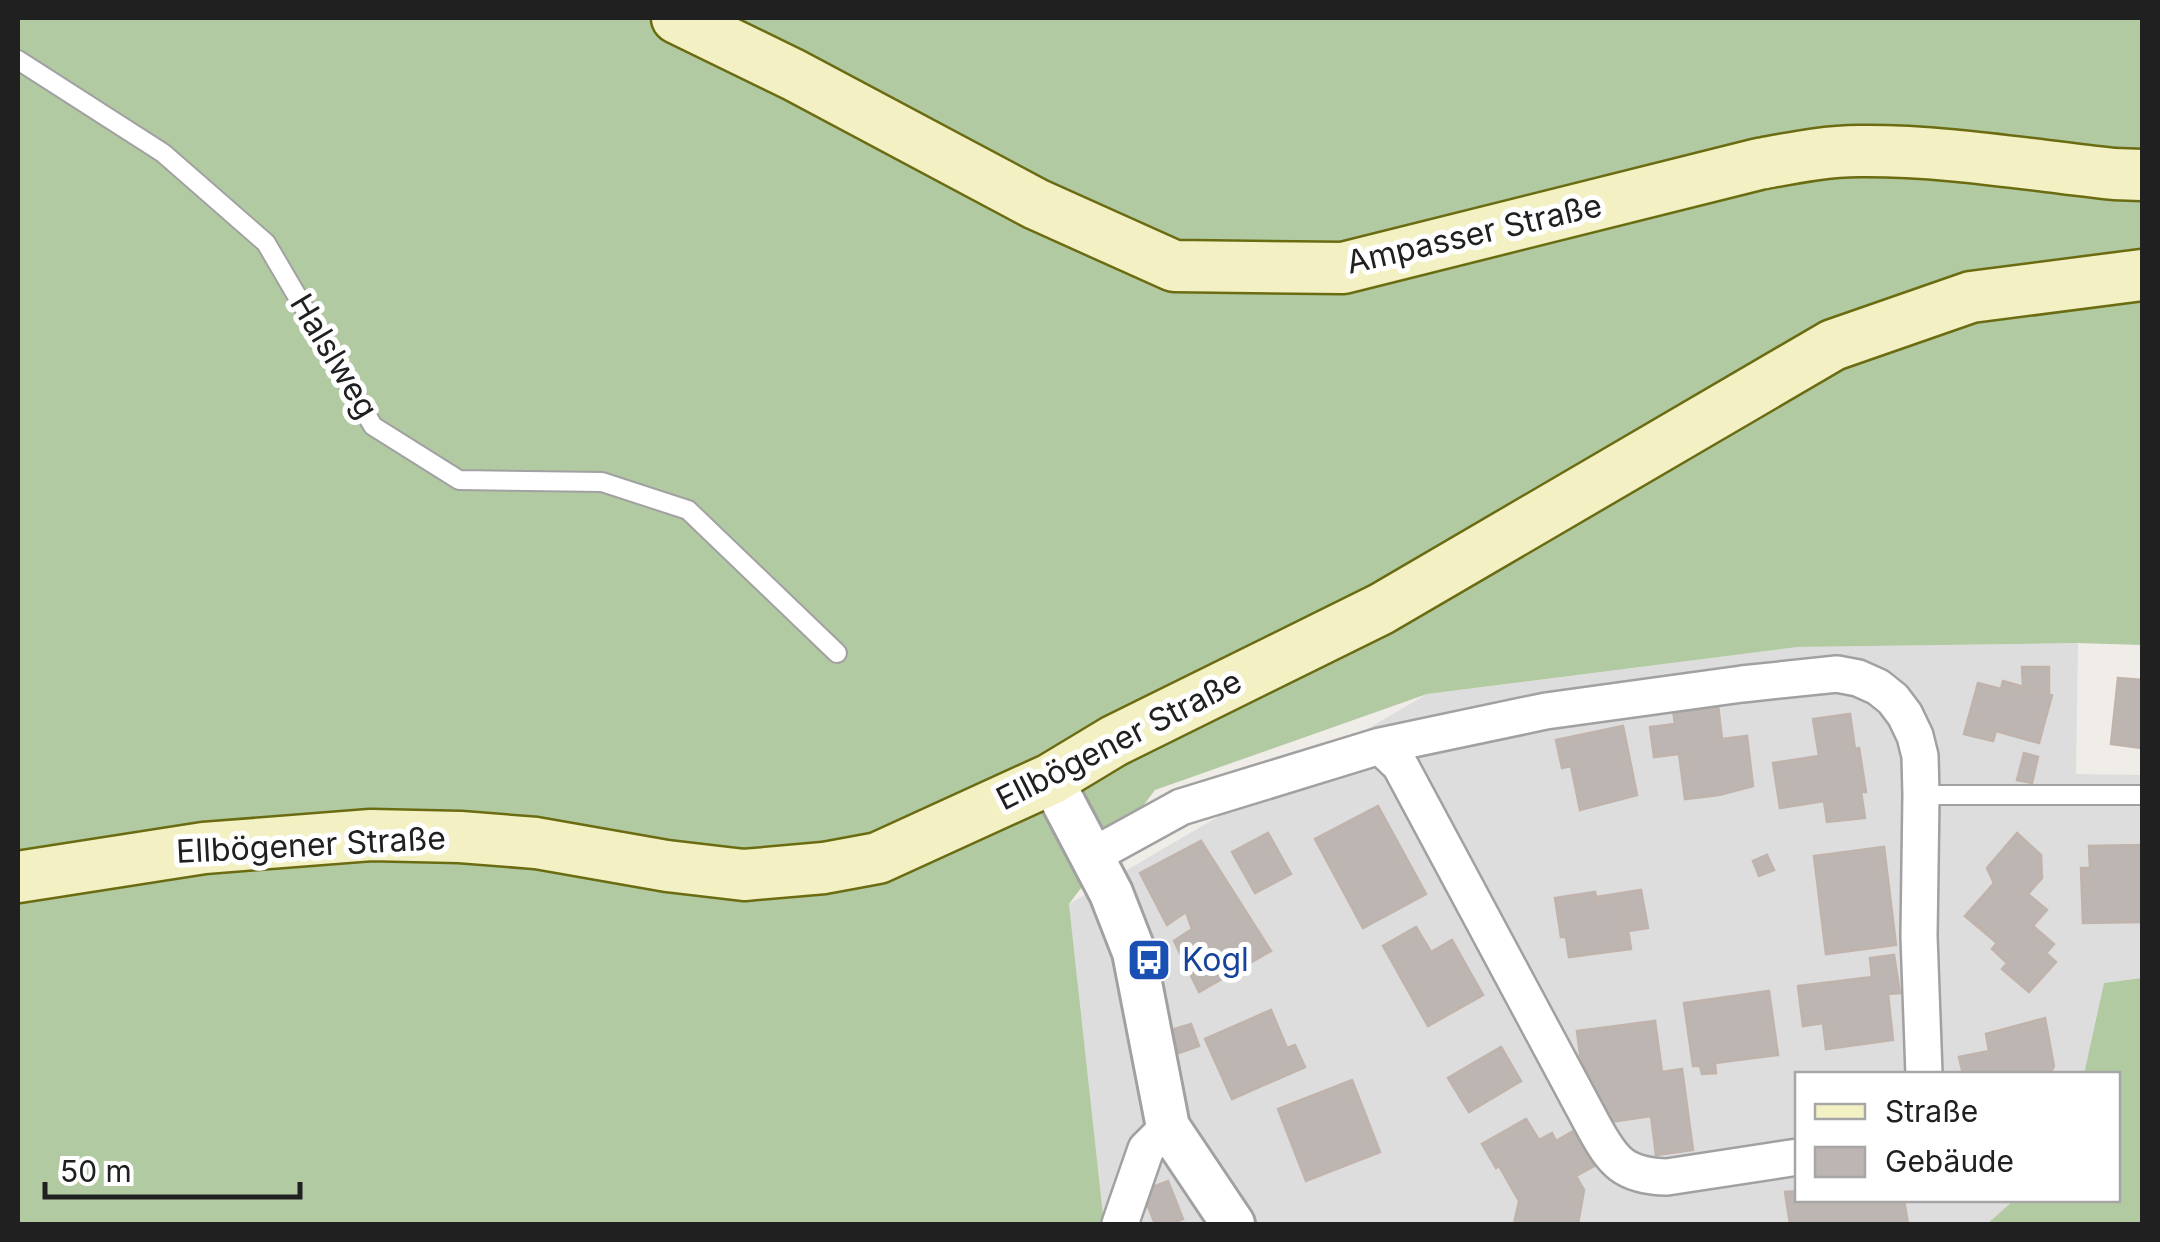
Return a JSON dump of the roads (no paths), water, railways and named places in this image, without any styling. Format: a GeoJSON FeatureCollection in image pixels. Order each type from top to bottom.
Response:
{"type":"FeatureCollection","features":[{"type":"Feature","properties":{"kind":"main road","name":"Ampasser Straße"},"geometry":{"type":"LineString","coordinates":[[677,18],[794,75],[1036,204],[1174,266],[1343,268],[1759,164],[1842,152],[1937,154],[2142,175]]}},
{"type":"Feature","properties":{"kind":"main road","name":"Ellbögener Straße"},"geometry":{"type":"LineString","coordinates":[[18,877],[204,848],[371,835],[460,836],[536,843],[744,875],[824,868],[878,858],[1051,779],[1114,741],[1381,609],[1833,345],[1971,297],[2142,275]]}},
{"type":"Feature","properties":{"kind":"street"},"geometry":{"type":"LineString","coordinates":[[1092,856],[1180,806],[1380,746],[1546,711],[1836,674],[1858,678],[1893,699],[1915,736],[1920,756],[1919,936],[1924,1072]]}},
{"type":"Feature","properties":{"kind":"street"},"geometry":{"type":"LineString","coordinates":[[1380,746],[1400,765],[1609,1154],[1620,1166],[1649,1176],[1666,1176],[1795,1156]]}},
{"type":"Feature","properties":{"kind":"street"},"geometry":{"type":"LineString","coordinates":[[1051,779],[1111,893],[1134,952],[1168,1127],[1233,1224]]}},
{"type":"Feature","properties":{"kind":"street"},"geometry":{"type":"LineString","coordinates":[[1120,1224],[1146,1149],[1168,1127]]}},
{"type":"Feature","properties":{"kind":"lane","name":"Halslweg"},"geometry":{"type":"LineString","coordinates":[[18,60],[162,153],[266,244],[374,426],[459,480],[602,482],[688,510],[837,654]]}},
{"type":"Feature","properties":{"kind":"lane"},"geometry":{"type":"LineString","coordinates":[[1921,795],[2142,796]]}},
{"type":"Feature","properties":{"kind":"place","name":"Kogl"},"geometry":{"type":"Point","coordinates":[1149,960]}}]}
